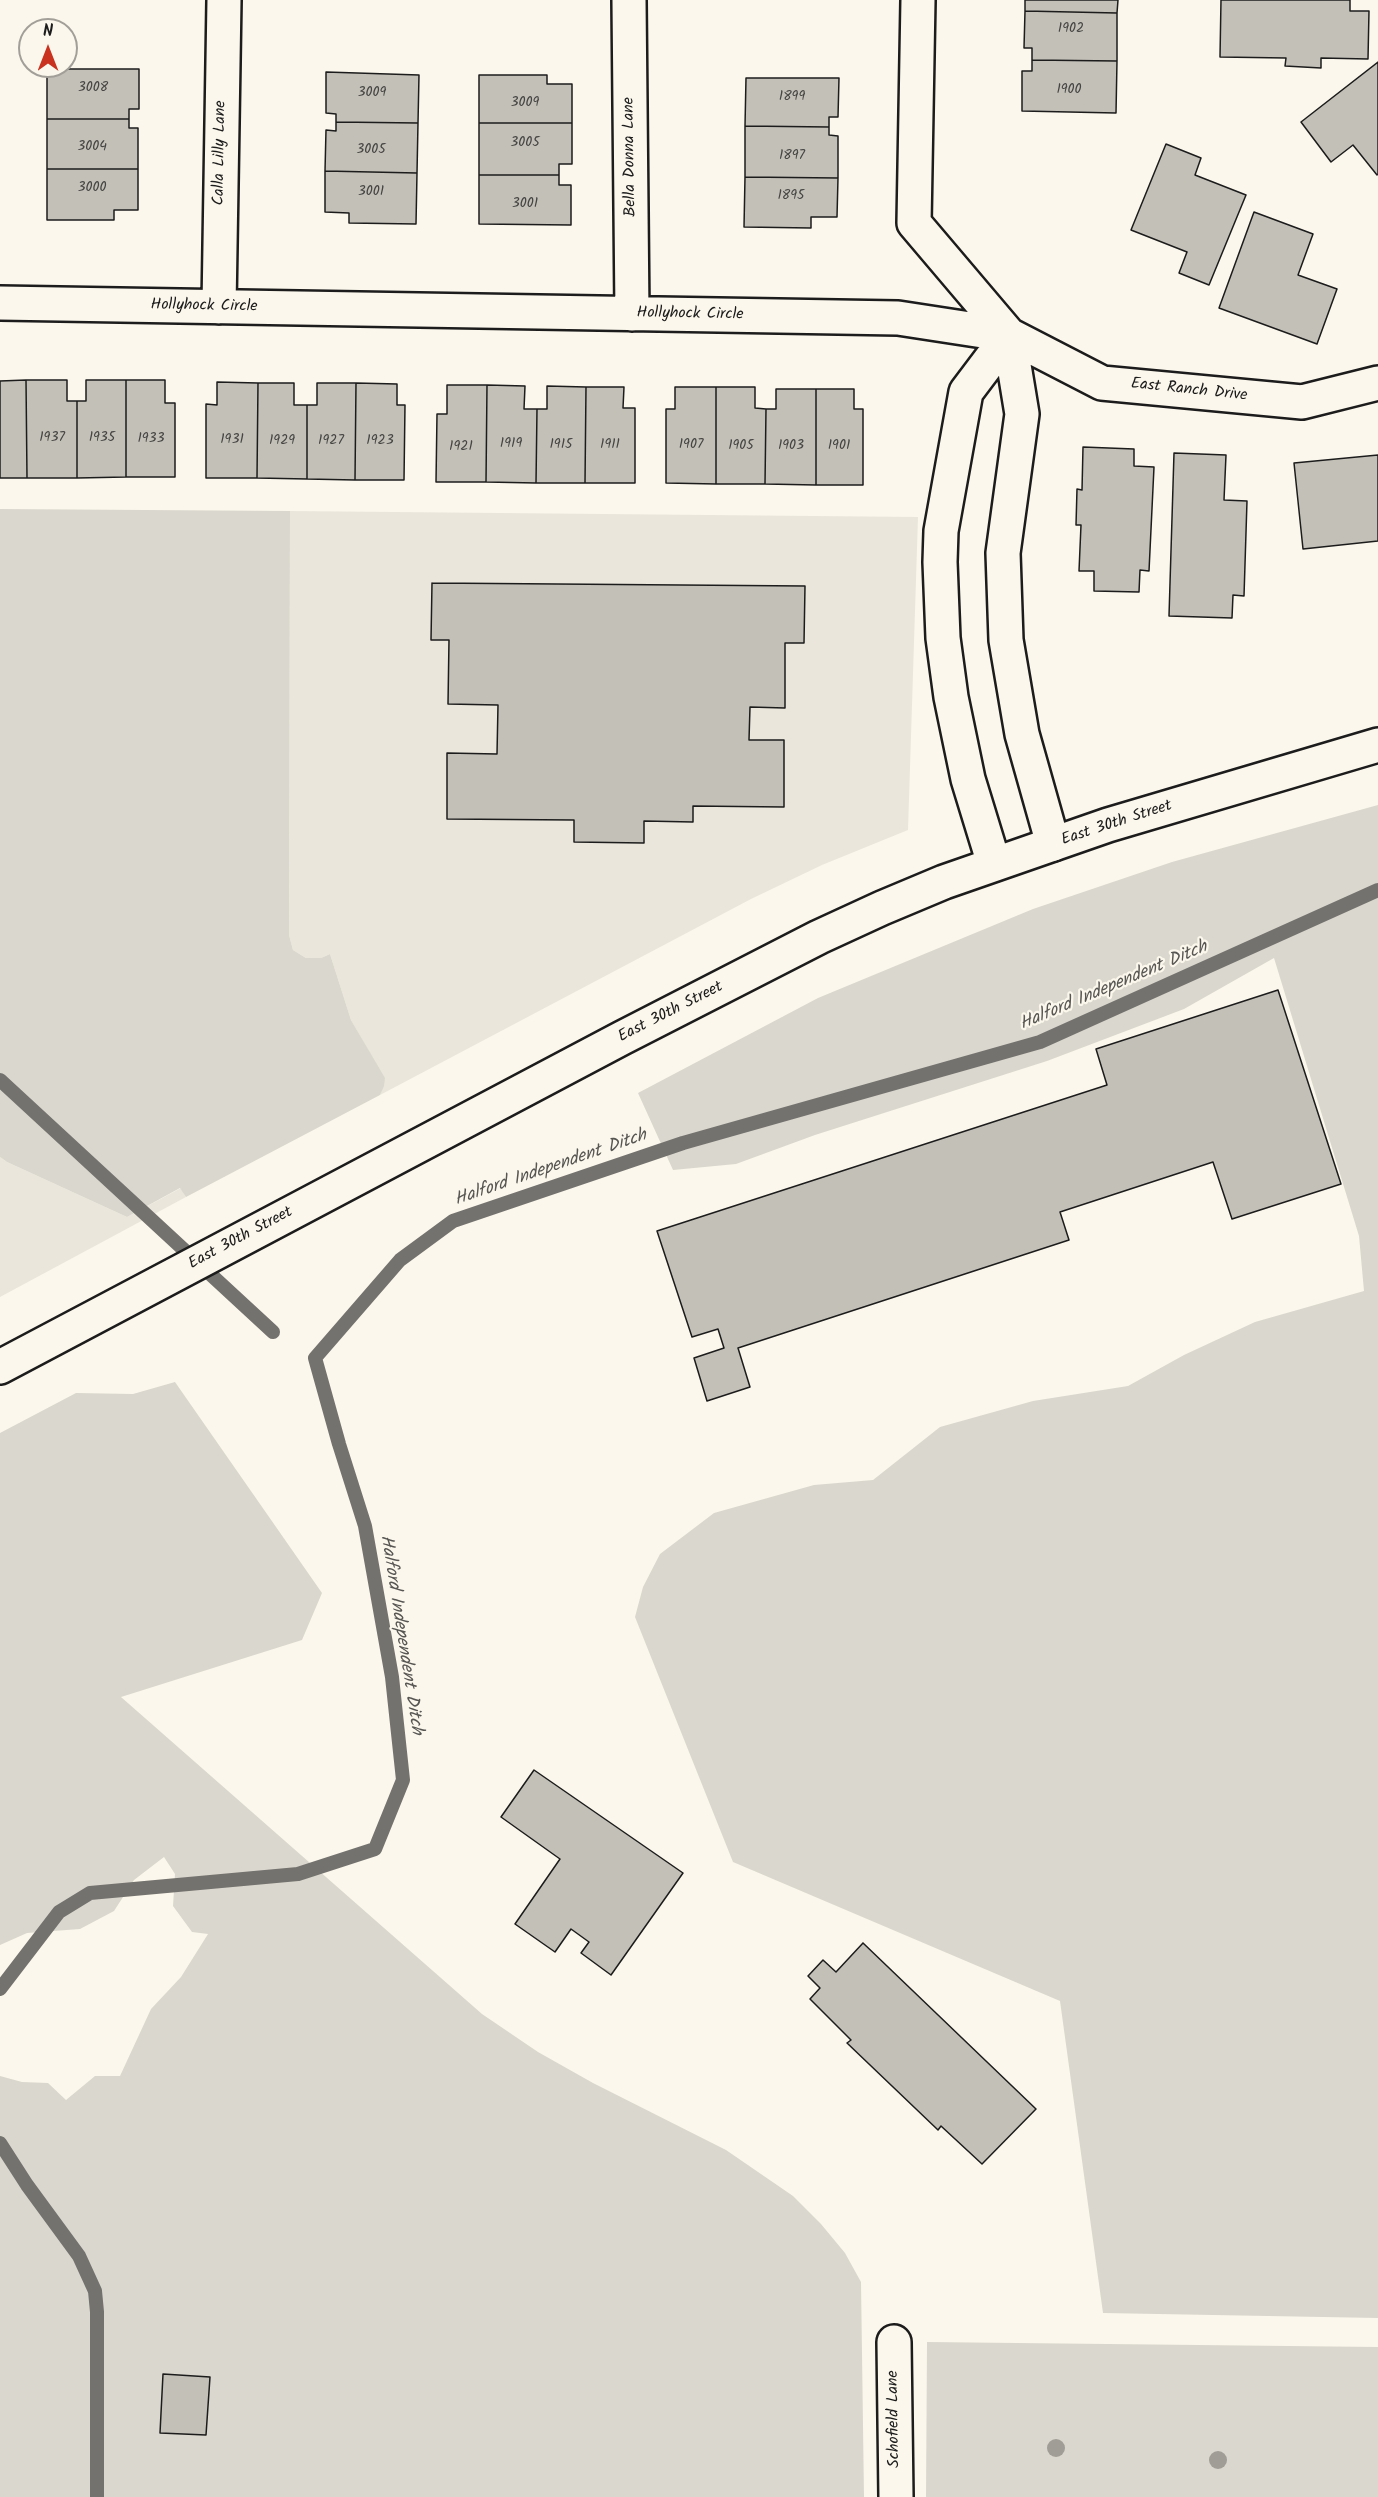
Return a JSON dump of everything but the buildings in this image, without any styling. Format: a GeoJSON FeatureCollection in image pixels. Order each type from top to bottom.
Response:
{"type":"FeatureCollection","features":[{"type":"Feature","properties":{"kind":"street","name":"Calla Lilly Lane"},"geometry":{"type":"LineString","coordinates":[[219,307],[224,0]]}},
{"type":"Feature","properties":{"kind":"street","name":"Bella Donna Lane"},"geometry":{"type":"LineString","coordinates":[[629,0],[632,314]]}},
{"type":"Feature","properties":{"kind":"street"},"geometry":{"type":"LineString","coordinates":[[918,0],[914,223],[1009,335],[1022,414],[1003,553],[1006,640],[1022,734],[1053,844]]}},
{"type":"Feature","properties":{"kind":"street","name":"Hollyhock Circle"},"geometry":{"type":"LineString","coordinates":[[0,303],[898,318],[1009,335]]}},
{"type":"Feature","properties":{"kind":"street"},"geometry":{"type":"LineString","coordinates":[[994,864],[968,779],[951,697],[943,638],[940,562],[941,531],[966,392],[1009,335]]}},
{"type":"Feature","properties":{"kind":"street","name":"East Ranch Drive"},"geometry":{"type":"LineString","coordinates":[[1009,335],[1102,383],[1302,402],[1378,383]]}},
{"type":"Feature","properties":{"kind":"street","name":"East 30th Street"},"geometry":{"type":"LineString","coordinates":[[0,1367],[622,1038],[809,942],[944,882],[994,864],[1130,819],[1378,745]]}},
{"type":"Feature","properties":{"kind":"street","name":"Schofield Lane"},"geometry":{"type":"LineString","coordinates":[[894,2342],[896,2497]]}},
{"type":"Feature","properties":{"kind":"shaded area"},"geometry":{"type":"Polygon","coordinates":[[[0,509],[290,511],[289,935],[293,950],[306,958],[321,958],[330,954],[351,1020],[385,1078],[384,1086],[380,1095],[186,1197],[180,1188],[127,1217],[0,1157],[0,509]]]}},
{"type":"Feature","properties":{"kind":"shaded area"},"geometry":{"type":"Polygon","coordinates":[[[290,511],[918,517],[908,830],[822,865],[751,899],[380,1095],[384,1078],[351,1020],[330,954],[321,958],[306,958],[293,950],[289,935],[290,511]]]}},
{"type":"Feature","properties":{"kind":"shaded area"},"geometry":{"type":"Polygon","coordinates":[[[1378,805],[1378,2318],[1103,2313],[1060,2001],[733,1862],[635,1617],[643,1587],[660,1554],[714,1513],[814,1485],[873,1480],[940,1427],[1033,1401],[1128,1386],[1184,1355],[1255,1322],[1364,1291],[1359,1236],[1274,958],[1184,1009],[1047,1061],[815,1135],[736,1164],[673,1170],[638,1093],[818,998],[1033,909],[1172,862],[1378,805]]]}},
{"type":"Feature","properties":{"kind":"shaded area"},"geometry":{"type":"Polygon","coordinates":[[[0,1157],[127,1217],[181,1188],[186,1197],[0,1297],[0,1157]]]}},
{"type":"Feature","properties":{"kind":"shaded area"},"geometry":{"type":"Polygon","coordinates":[[[175,1382],[322,1593],[302,1640],[121,1697],[482,2014],[538,2052],[593,2083],[726,2150],[793,2196],[821,2224],[845,2253],[861,2282],[864,2497],[0,2497],[0,2076],[22,2082],[48,2083],[66,2100],[95,2076],[120,2076],[151,2009],[181,1977],[208,1934],[192,1932],[173,1906],[175,1874],[164,1857],[134,1880],[114,1911],[80,1929],[27,1933],[0,1945],[0,1433],[76,1393],[133,1394],[175,1382]]]}},
{"type":"Feature","properties":{"kind":"shaded area"},"geometry":{"type":"Polygon","coordinates":[[[927,2342],[1378,2347],[1378,2497],[926,2497],[927,2342]]]}},
{"type":"Feature","properties":{"kind":"waterway","name":"Halford Independent Ditch"},"geometry":{"type":"LineString","coordinates":[[0,1989],[59,1912],[90,1893],[298,1874],[375,1849],[403,1780],[392,1677],[365,1526],[315,1358],[400,1260],[453,1221],[683,1143],[1040,1042],[1378,890]]}},
{"type":"Feature","properties":{"kind":"waterway"},"geometry":{"type":"LineString","coordinates":[[0,1080],[273,1332]]}},
{"type":"Feature","properties":{"kind":"waterway","name":"Halford Independent Ditch"},"geometry":{"type":"LineString","coordinates":[[0,2143],[27,2185],[79,2256],[95,2291],[97,2497]]}}]}
